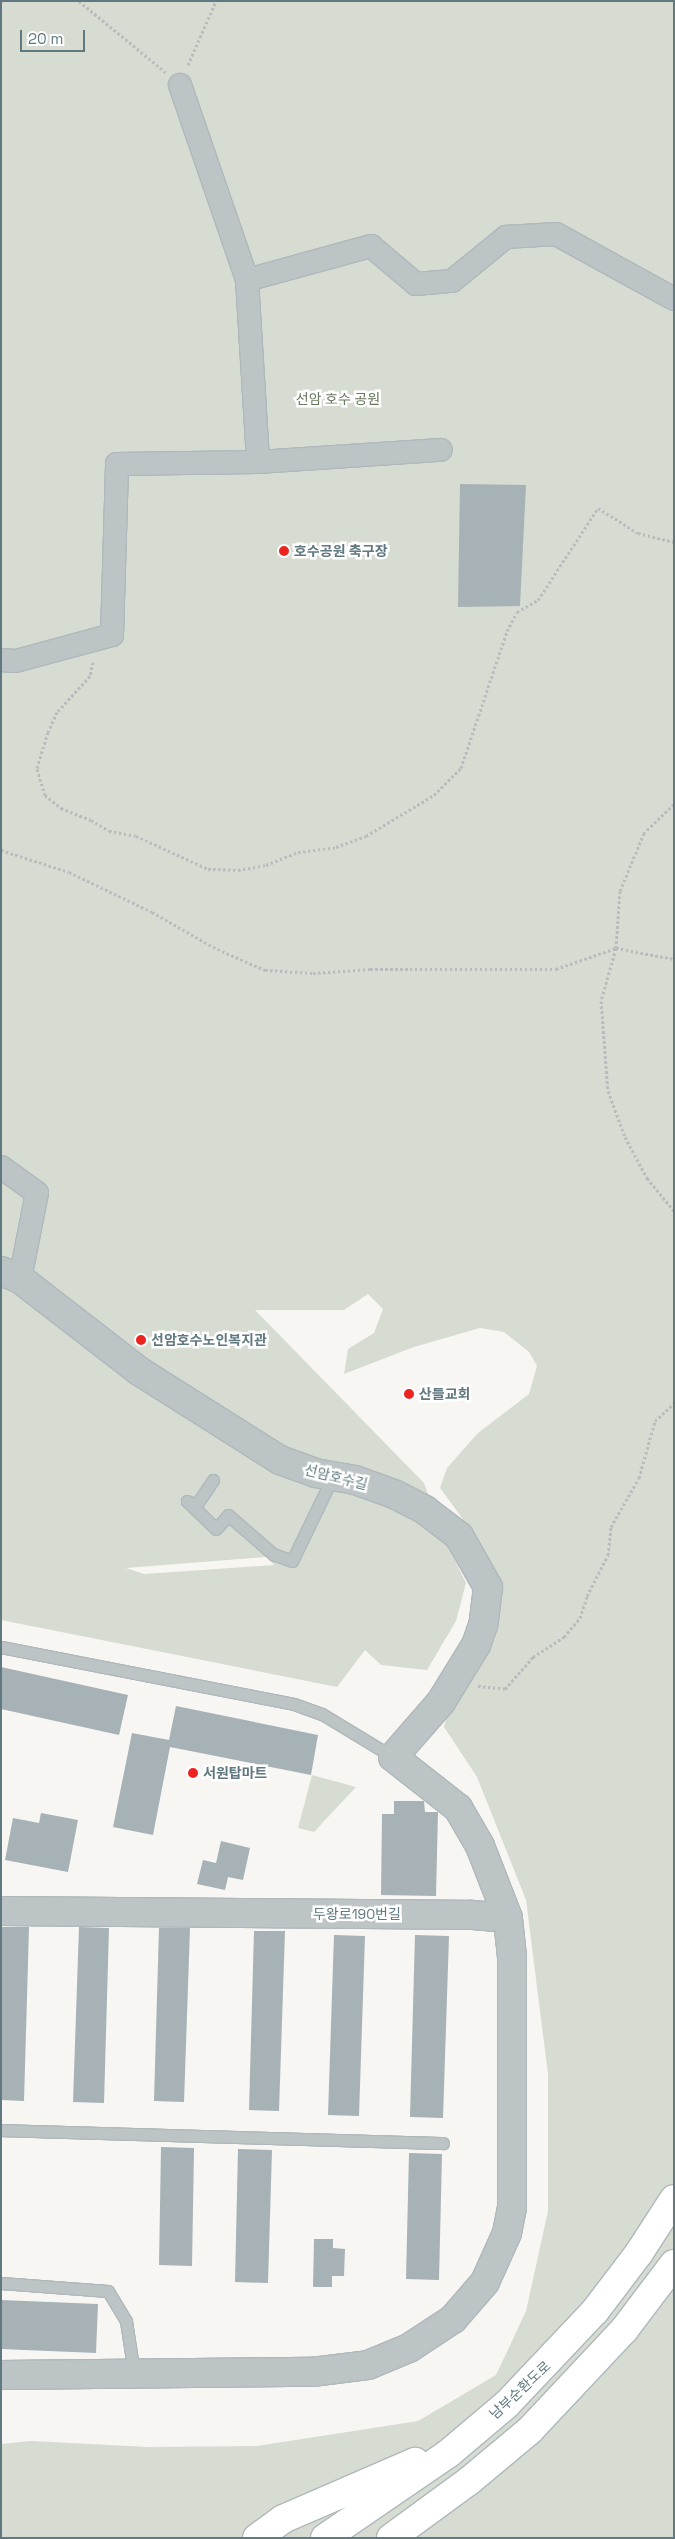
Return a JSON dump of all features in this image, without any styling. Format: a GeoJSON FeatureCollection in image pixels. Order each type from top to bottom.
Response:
{"type":"FeatureCollection","features":[{"type":"Feature","properties":{"kind":"main road","name":"남부순환도로"},"geometry":{"type":"LineString","coordinates":[[325,2538],[449,2453],[507,2404],[596,2311],[639,2253],[674,2199]]}},
{"type":"Feature","properties":{"kind":"main road"},"geometry":{"type":"LineString","coordinates":[[420,2538],[526,2439],[624,2330],[674,2264]]}},
{"type":"Feature","properties":{"kind":"main road"},"geometry":{"type":"LineString","coordinates":[[390,2538],[469,2481],[530,2430],[574,2386]]}},
{"type":"Feature","properties":{"kind":"main road"},"geometry":{"type":"LineString","coordinates":[[257,2538],[283,2519],[426,2456],[507,2404]]}},
{"type":"Feature","properties":{"kind":"street"},"geometry":{"type":"LineString","coordinates":[[180,85],[247,280],[258,462]]}},
{"type":"Feature","properties":{"kind":"street"},"geometry":{"type":"LineString","coordinates":[[247,280],[371,246],[416,284],[452,281],[506,236],[556,234],[674,299]]}},
{"type":"Feature","properties":{"kind":"street"},"geometry":{"type":"LineString","coordinates":[[1,660],[16,661],[112,635],[117,464],[258,462],[441,450]]}},
{"type":"Feature","properties":{"kind":"street"},"geometry":{"type":"LineString","coordinates":[[1,1167],[37,1193],[11,1275]]}},
{"type":"Feature","properties":{"kind":"street","name":"선암호수길"},"geometry":{"type":"LineString","coordinates":[[11,1275],[156,1382],[280,1460],[394,1494],[425,1510],[460,1536],[488,1587],[483,1625],[463,1668],[440,1702],[393,1757]]}},
{"type":"Feature","properties":{"kind":"street"},"geometry":{"type":"LineString","coordinates":[[1,2375],[312,2372],[368,2365],[408,2348],[453,2320],[485,2282],[507,2233],[512,2208],[512,1957],[508,1918],[480,1846],[458,1808],[393,1757]]}},
{"type":"Feature","properties":{"kind":"street","name":"두왕로190번길"},"geometry":{"type":"LineString","coordinates":[[1,1911],[470,1915],[508,1918]]}},
{"type":"Feature","properties":{"kind":"lane"},"geometry":{"type":"LineString","coordinates":[[213,1480],[196,1505],[187,1501],[216,1529],[228,1515],[274,1554],[292,1561],[333,1476]]}},
{"type":"Feature","properties":{"kind":"lane"},"geometry":{"type":"LineString","coordinates":[[1,1647],[294,1704],[322,1714],[393,1757]]}},
{"type":"Feature","properties":{"kind":"lane"},"geometry":{"type":"LineString","coordinates":[[1,2130],[443,2143]]}},
{"type":"Feature","properties":{"kind":"lane"},"geometry":{"type":"LineString","coordinates":[[1,2283],[108,2291],[126,2321],[134,2375]]}},
{"type":"Feature","properties":{"kind":"path"},"geometry":{"type":"LineString","coordinates":[[79,1],[180,85],[216,1]]}},
{"type":"Feature","properties":{"kind":"path"},"geometry":{"type":"LineString","coordinates":[[98,639],[90,676],[57,712],[48,732],[37,769],[45,795],[60,808],[91,820],[108,831],[136,836],[208,869],[238,870],[266,865],[298,852],[336,847],[351,841],[434,796],[461,768],[507,631],[517,612],[538,600],[598,508],[638,533],[674,542]]}},
{"type":"Feature","properties":{"kind":"path"},"geometry":{"type":"LineString","coordinates":[[674,804],[644,833],[636,849],[636,858],[620,891],[616,948],[601,1001],[608,1090],[625,1137],[647,1178],[674,1211]]}},
{"type":"Feature","properties":{"kind":"path"},"geometry":{"type":"LineString","coordinates":[[1,850],[69,872],[152,912],[213,947],[265,970],[313,973],[370,969],[556,969],[616,948],[674,958]]}},
{"type":"Feature","properties":{"kind":"path"},"geometry":{"type":"LineString","coordinates":[[463,1668],[478,1686],[505,1689],[533,1657],[564,1637],[580,1618],[588,1596],[608,1555],[611,1527],[639,1478],[655,1421],[674,1402]]}},
{"type":"Feature","properties":{"kind":"green space","name":"선암 호수 공원"},"geometry":{"type":"Polygon","coordinates":[[[1,1],[674,1],[674,2538],[1,2538],[1,2444],[31,2441],[148,2447],[257,2446],[418,2421],[496,2375],[526,2311],[548,2211],[548,2074],[526,1900],[477,1777],[444,1727],[452,1696],[494,1626],[468,1526],[440,1488],[447,1468],[478,1433],[529,1394],[537,1366],[529,1352],[504,1332],[480,1328],[414,1347],[344,1374],[348,1349],[374,1333],[383,1309],[368,1294],[344,1310],[255,1310],[424,1483],[443,1536],[466,1583],[456,1621],[427,1670],[381,1665],[365,1650],[337,1687],[1,1620],[1,1]],[[266,1557],[126,1568],[144,1574],[274,1565],[266,1557]]]}},
{"type":"Feature","properties":{"kind":"green space"},"geometry":{"type":"Polygon","coordinates":[[[312,1775],[356,1787],[314,1832],[298,1828],[312,1775]]]}},
{"type":"Feature","properties":{"kind":"building"},"geometry":{"type":"Polygon","coordinates":[[[460,484],[526,485],[520,606],[458,607],[460,484]]]}},
{"type":"Feature","properties":{"kind":"building"},"geometry":{"type":"Polygon","coordinates":[[[1,1667],[128,1695],[119,1735],[1,1709],[1,1667]]]}},
{"type":"Feature","properties":{"kind":"building"},"geometry":{"type":"Polygon","coordinates":[[[176,1706],[318,1735],[311,1775],[170,1747],[153,1835],[113,1827],[132,1733],[169,1740],[176,1706]]]}},
{"type":"Feature","properties":{"kind":"building"},"geometry":{"type":"Polygon","coordinates":[[[394,1801],[424,1801],[425,1812],[438,1812],[436,1896],[381,1895],[382,1814],[394,1814],[394,1801]]]}},
{"type":"Feature","properties":{"kind":"building"},"geometry":{"type":"Polygon","coordinates":[[[41,1813],[78,1820],[68,1872],[5,1860],[13,1818],[39,1823],[41,1813]]]}},
{"type":"Feature","properties":{"kind":"building"},"geometry":{"type":"Polygon","coordinates":[[[221,1841],[250,1848],[243,1880],[228,1877],[225,1890],[197,1884],[203,1860],[216,1863],[221,1841]]]}},
{"type":"Feature","properties":{"kind":"building"},"geometry":{"type":"Polygon","coordinates":[[[1,1927],[29,1927],[24,2101],[1,2100],[1,1927]]]}},
{"type":"Feature","properties":{"kind":"building"},"geometry":{"type":"Polygon","coordinates":[[[79,1927],[109,1928],[104,2103],[73,2102],[79,1927]]]}},
{"type":"Feature","properties":{"kind":"building"},"geometry":{"type":"Polygon","coordinates":[[[159,1928],[190,1928],[184,2102],[154,2101],[159,1928]]]}},
{"type":"Feature","properties":{"kind":"building"},"geometry":{"type":"Polygon","coordinates":[[[254,1931],[285,1931],[279,2111],[249,2110],[254,1931]]]}},
{"type":"Feature","properties":{"kind":"building"},"geometry":{"type":"Polygon","coordinates":[[[334,1935],[365,1936],[359,2116],[328,2115],[334,1935]]]}},
{"type":"Feature","properties":{"kind":"building"},"geometry":{"type":"Polygon","coordinates":[[[415,1935],[449,1936],[443,2118],[410,2117],[415,1935]]]}},
{"type":"Feature","properties":{"kind":"building"},"geometry":{"type":"Polygon","coordinates":[[[161,2147],[194,2148],[192,2266],[159,2265],[161,2147]]]}},
{"type":"Feature","properties":{"kind":"building"},"geometry":{"type":"Polygon","coordinates":[[[238,2149],[272,2150],[268,2283],[235,2282],[238,2149]]]}},
{"type":"Feature","properties":{"kind":"building"},"geometry":{"type":"Polygon","coordinates":[[[409,2153],[442,2154],[439,2280],[406,2279],[409,2153]]]}},
{"type":"Feature","properties":{"kind":"building"},"geometry":{"type":"Polygon","coordinates":[[[314,2239],[333,2239],[333,2248],[345,2249],[344,2276],[332,2276],[332,2287],[313,2287],[314,2239]]]}},
{"type":"Feature","properties":{"kind":"building"},"geometry":{"type":"Polygon","coordinates":[[[1,2300],[98,2304],[96,2353],[1,2349],[1,2300]]]}},
{"type":"Feature","properties":{"kind":"place","name":"호수공원 축구장"},"geometry":{"type":"Point","coordinates":[284,551]}},
{"type":"Feature","properties":{"kind":"place","name":"선암호수노인복지관"},"geometry":{"type":"Point","coordinates":[141,1340]}},
{"type":"Feature","properties":{"kind":"place","name":"산들교회"},"geometry":{"type":"Point","coordinates":[409,1394]}},
{"type":"Feature","properties":{"kind":"place","name":"서원탑마트"},"geometry":{"type":"Point","coordinates":[193,1773]}}]}
